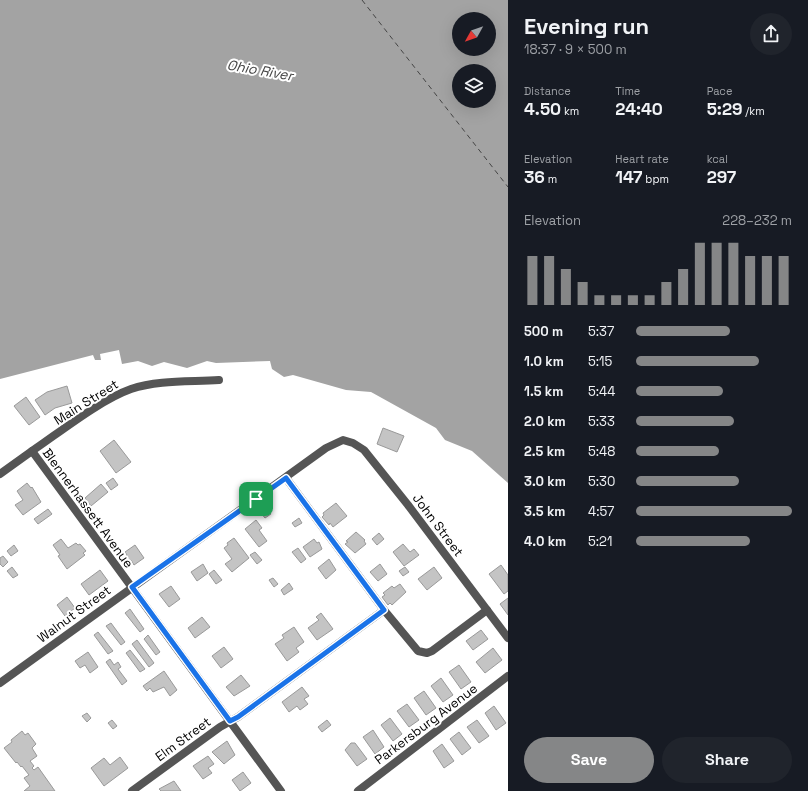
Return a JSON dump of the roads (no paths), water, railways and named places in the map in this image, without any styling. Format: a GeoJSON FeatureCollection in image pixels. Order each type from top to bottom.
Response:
{"type":"FeatureCollection","features":[{"type":"Feature","properties":{"kind":"street","name":"Main Street"},"geometry":{"type":"LineString","coordinates":[[0,474],[110,399],[131,389],[160,383],[219,380]]}},
{"type":"Feature","properties":{"kind":"street","name":"Walnut Street"},"geometry":{"type":"LineString","coordinates":[[0,683],[132,587],[340,441]]}},
{"type":"Feature","properties":{"kind":"street","name":"John Street"},"geometry":{"type":"LineString","coordinates":[[340,441],[347,441],[364,450],[508,638]]}},
{"type":"Feature","properties":{"kind":"street","name":"Blennerhassett Avenue"},"geometry":{"type":"LineString","coordinates":[[32,451],[281,791]]}},
{"type":"Feature","properties":{"kind":"street"},"geometry":{"type":"LineString","coordinates":[[286,478],[384,610],[415,649],[427,653],[487,610]]}},
{"type":"Feature","properties":{"kind":"street","name":"Elm Street"},"geometry":{"type":"LineString","coordinates":[[132,791],[230,721],[238,717],[384,610]]}},
{"type":"Feature","properties":{"kind":"street","name":"Parkersburg Avenue"},"geometry":{"type":"LineString","coordinates":[[358,791],[508,676]]}},
{"type":"Feature","properties":{"kind":"water","name":"Ohio River"},"geometry":{"type":"Polygon","coordinates":[[[0,0],[508,0],[508,483],[472,451],[445,440],[436,428],[371,392],[346,390],[293,375],[284,377],[272,369],[270,361],[216,363],[207,361],[187,368],[164,362],[152,366],[138,361],[122,364],[119,350],[100,354],[101,360],[95,360],[93,355],[0,379],[0,0]]]}}]}
